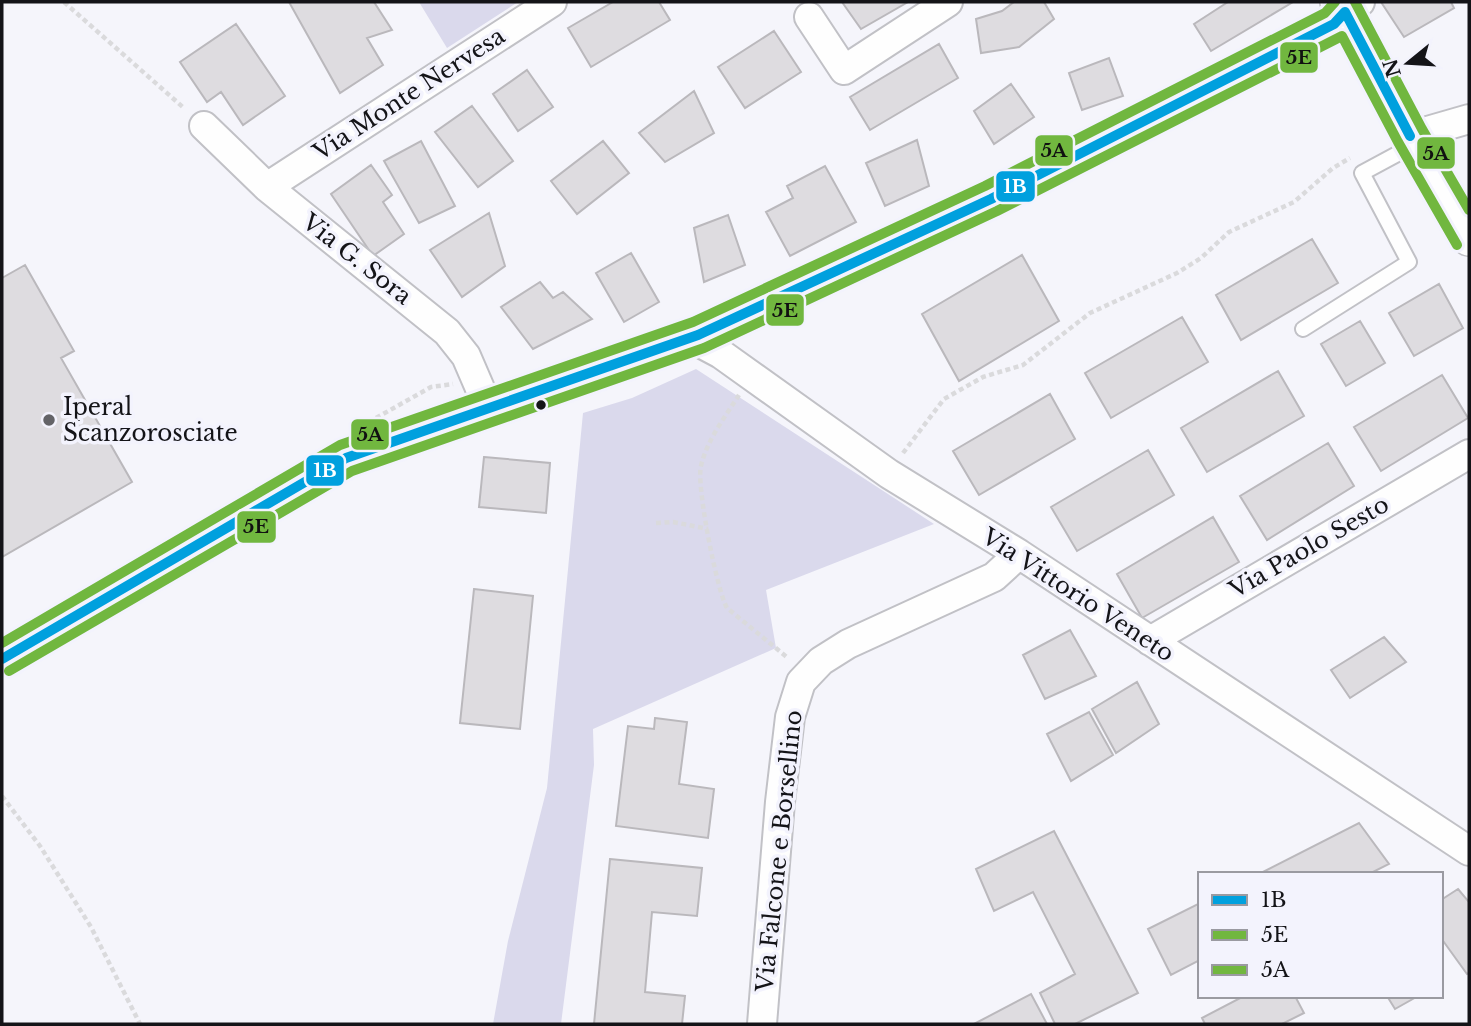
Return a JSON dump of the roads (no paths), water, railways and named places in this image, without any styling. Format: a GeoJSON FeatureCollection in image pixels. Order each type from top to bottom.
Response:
{"type":"FeatureCollection","features":[{"type":"Feature","properties":{"kind":"street","name":"Via Monte Nervesa"},"geometry":{"type":"LineString","coordinates":[[267,187],[552,2]]}},
{"type":"Feature","properties":{"kind":"street"},"geometry":{"type":"LineString","coordinates":[[809,17],[844,70],[948,2]]}},
{"type":"Feature","properties":{"kind":"street"},"geometry":{"type":"LineString","coordinates":[[2,659],[346,458],[689,337],[753,310],[991,199],[1334,24],[1348,5],[1413,140],[1469,238]]}},
{"type":"Feature","properties":{"kind":"street"},"geometry":{"type":"LineString","coordinates":[[1413,140],[1469,120]]}},
{"type":"Feature","properties":{"kind":"street","name":"Via G. Sora"},"geometry":{"type":"LineString","coordinates":[[204,125],[267,187],[447,332],[466,356],[488,407]]}},
{"type":"Feature","properties":{"kind":"street","name":"Via Vittorio Veneto"},"geometry":{"type":"LineString","coordinates":[[689,337],[721,354],[889,474],[1019,554],[1469,851]]}},
{"type":"Feature","properties":{"kind":"street","name":"Via Paolo Sesto"},"geometry":{"type":"LineString","coordinates":[[1150,641],[1469,454]]}},
{"type":"Feature","properties":{"kind":"street","name":"Via Falcone e Borsellino"},"geometry":{"type":"LineString","coordinates":[[761,1024],[780,802],[790,717],[801,682],[821,662],[848,644],[994,577],[1019,554]]}},
{"type":"Feature","properties":{"kind":"lane"},"geometry":{"type":"LineString","coordinates":[[1303,329],[1409,262],[1362,173],[1413,140]]}},
{"type":"Feature","properties":{"kind":"place","name":"Iperal Scanzorosciate"},"geometry":{"type":"Point","coordinates":[49,420]}}]}
